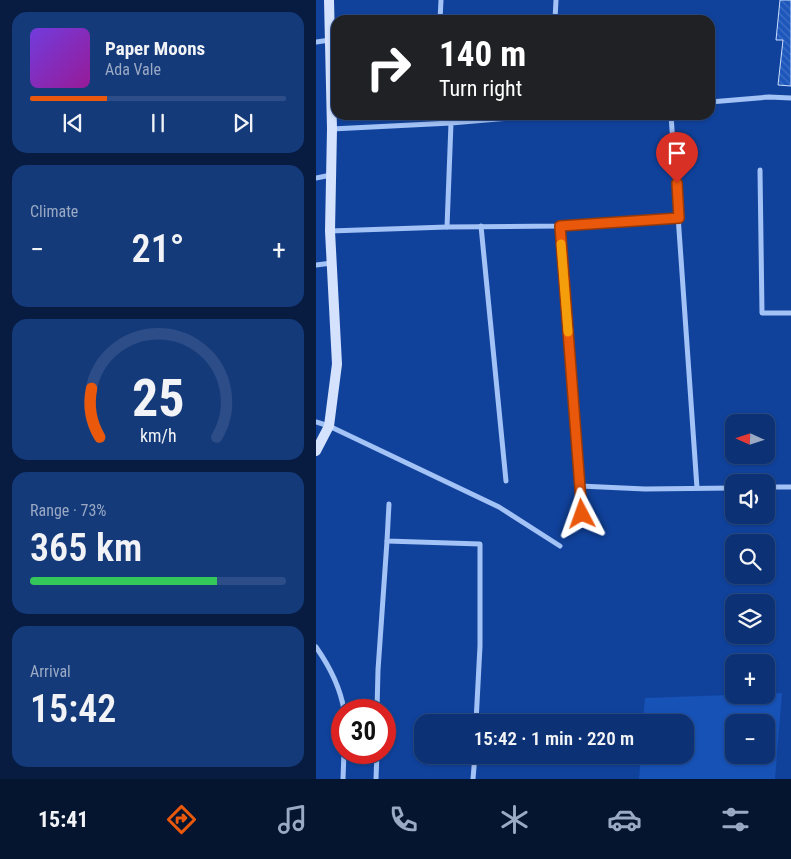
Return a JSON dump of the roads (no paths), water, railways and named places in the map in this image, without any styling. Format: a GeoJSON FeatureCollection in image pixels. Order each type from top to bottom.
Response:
{"type":"FeatureCollection","features":[{"type":"Feature","properties":{"kind":"street"},"geometry":{"type":"LineString","coordinates":[[330,0],[331,84]]}},
{"type":"Feature","properties":{"kind":"street"},"geometry":{"type":"LineString","coordinates":[[440,15],[442,0]]}},
{"type":"Feature","properties":{"kind":"street"},"geometry":{"type":"LineString","coordinates":[[555,15],[556,0]]}},
{"type":"Feature","properties":{"kind":"street"},"geometry":{"type":"LineString","coordinates":[[316,42],[330,40]]}},
{"type":"Feature","properties":{"kind":"street"},"geometry":{"type":"LineString","coordinates":[[715,102],[769,97],[791,98]]}},
{"type":"Feature","properties":{"kind":"street"},"geometry":{"type":"LineString","coordinates":[[316,451],[329,426],[337,364],[330,231],[332,120]]}},
{"type":"Feature","properties":{"kind":"street"},"geometry":{"type":"LineString","coordinates":[[332,129],[487,120]]}},
{"type":"Feature","properties":{"kind":"street"},"geometry":{"type":"LineString","coordinates":[[672,120],[697,488]]}},
{"type":"Feature","properties":{"kind":"street"},"geometry":{"type":"LineString","coordinates":[[447,226],[451,123]]}},
{"type":"Feature","properties":{"kind":"street"},"geometry":{"type":"LineString","coordinates":[[760,170],[762,313],[791,312]]}},
{"type":"Feature","properties":{"kind":"street"},"geometry":{"type":"LineString","coordinates":[[316,178],[331,175]]}},
{"type":"Feature","properties":{"kind":"street"},"geometry":{"type":"LineString","coordinates":[[330,231],[447,226],[560,226],[679,218]]}},
{"type":"Feature","properties":{"kind":"street"},"geometry":{"type":"LineString","coordinates":[[481,226],[506,480]]}},
{"type":"Feature","properties":{"kind":"street"},"geometry":{"type":"LineString","coordinates":[[560,226],[582,514]]}},
{"type":"Feature","properties":{"kind":"street"},"geometry":{"type":"LineString","coordinates":[[316,265],[332,263]]}},
{"type":"Feature","properties":{"kind":"street"},"geometry":{"type":"LineString","coordinates":[[316,422],[329,426],[499,507],[560,546]]}},
{"type":"Feature","properties":{"kind":"street"},"geometry":{"type":"LineString","coordinates":[[580,486],[645,489],[725,488]]}},
{"type":"Feature","properties":{"kind":"street"},"geometry":{"type":"LineString","coordinates":[[775,487],[791,487]]}},
{"type":"Feature","properties":{"kind":"street"},"geometry":{"type":"LineString","coordinates":[[378,699],[378,670],[389,504]]}},
{"type":"Feature","properties":{"kind":"street"},"geometry":{"type":"LineString","coordinates":[[386,541],[480,544],[480,646],[476,714]]}},
{"type":"Feature","properties":{"kind":"street"},"geometry":{"type":"LineString","coordinates":[[316,648],[332,670],[342,699]]}},
{"type":"Feature","properties":{"kind":"street"},"geometry":{"type":"LineString","coordinates":[[343,779],[344,764]]}},
{"type":"Feature","properties":{"kind":"street"},"geometry":{"type":"LineString","coordinates":[[376,779],[377,764]]}},
{"type":"Feature","properties":{"kind":"street"},"geometry":{"type":"LineString","coordinates":[[474,779],[475,764]]}}]}
